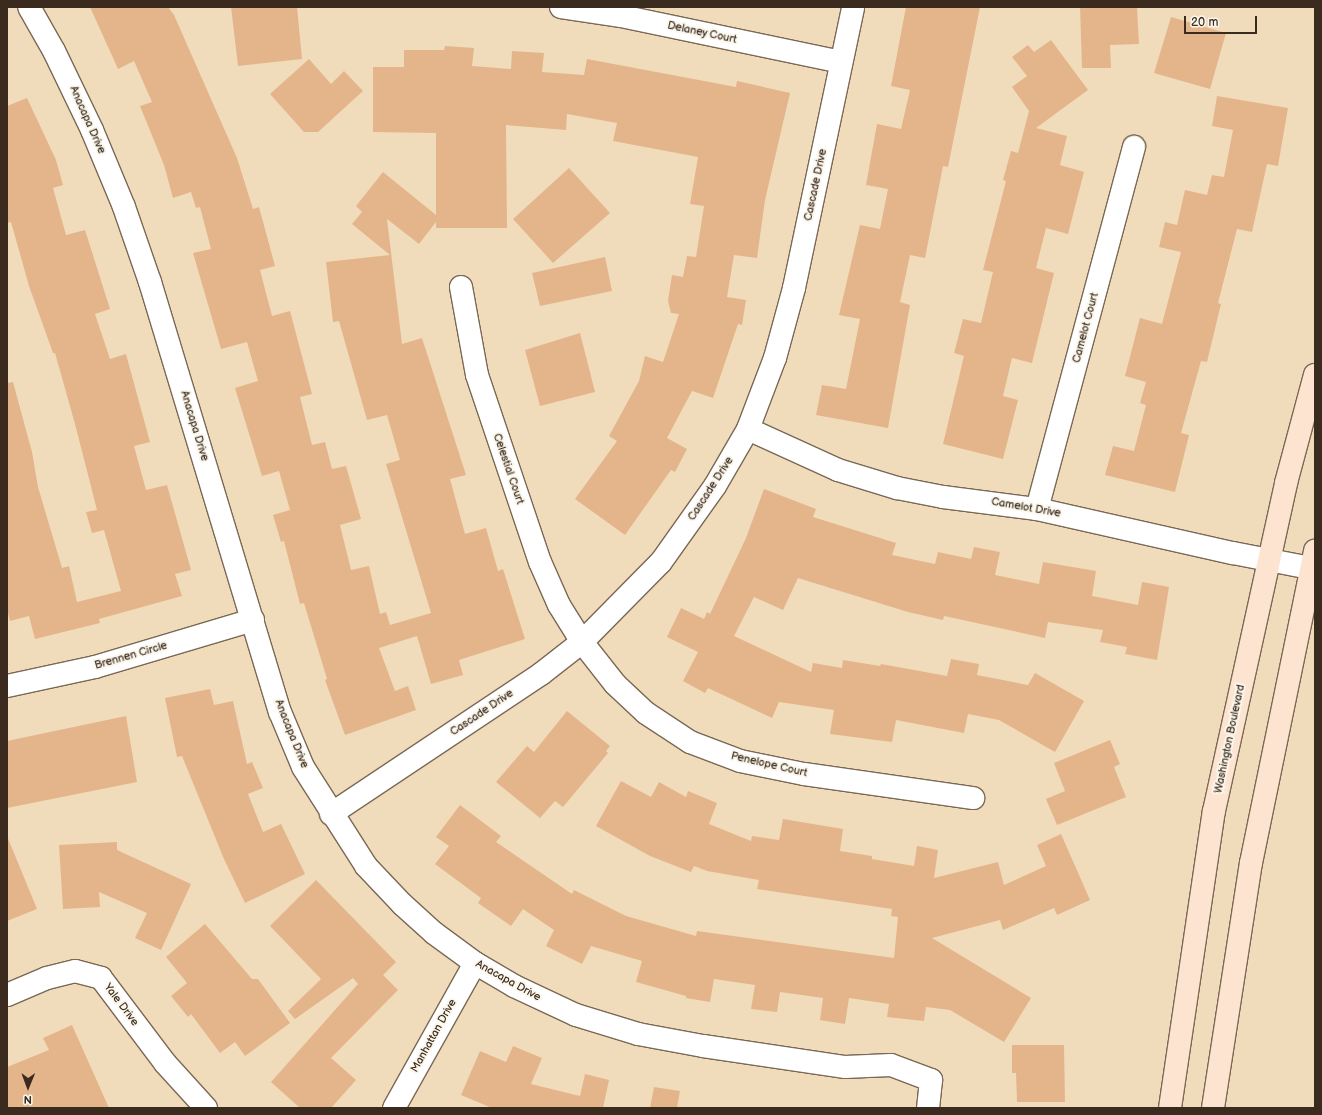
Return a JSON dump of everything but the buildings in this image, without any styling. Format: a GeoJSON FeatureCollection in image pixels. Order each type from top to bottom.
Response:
{"type":"FeatureCollection","features":[{"type":"Feature","properties":{"kind":"main road","name":"Washington Boulevard"},"geometry":{"type":"LineString","coordinates":[[1170,1108],[1214,811],[1286,483],[1315,375]]}},
{"type":"Feature","properties":{"kind":"main road"},"geometry":{"type":"LineString","coordinates":[[1213,1108],[1251,863],[1313,559]]}},
{"type":"Feature","properties":{"kind":"street","name":"Anacapa Drive"},"geometry":{"type":"LineString","coordinates":[[29,7],[54,51],[92,130],[124,207],[150,282],[280,712],[303,767],[331,814],[366,866],[402,904],[434,933],[475,963],[514,986],[576,1015],[638,1034],[846,1067],[891,1065],[931,1080],[928,1108]]}},
{"type":"Feature","properties":{"kind":"street","name":"Delaney Court"},"geometry":{"type":"LineString","coordinates":[[561,7],[621,16],[841,62]]}},
{"type":"Feature","properties":{"kind":"street","name":"Cascade Drive"},"geometry":{"type":"LineString","coordinates":[[331,814],[541,674],[582,642],[661,562],[715,486],[748,429],[775,358],[794,288],[853,7]]}},
{"type":"Feature","properties":{"kind":"street","name":"Camelot Court"},"geometry":{"type":"LineString","coordinates":[[1037,509],[1134,147]]}},
{"type":"Feature","properties":{"kind":"street","name":"Celestial Court"},"geometry":{"type":"LineString","coordinates":[[462,288],[467,329],[479,383],[540,562],[559,606],[582,642]]}},
{"type":"Feature","properties":{"kind":"street","name":"Camelot Drive"},"geometry":{"type":"LineString","coordinates":[[748,429],[838,470],[897,488],[943,497],[1037,509],[1269,560],[1313,559]]}},
{"type":"Feature","properties":{"kind":"street","name":"Brennen Circle"},"geometry":{"type":"LineString","coordinates":[[7,686],[95,667],[253,620]]}},
{"type":"Feature","properties":{"kind":"street","name":"Penelope Court"},"geometry":{"type":"LineString","coordinates":[[582,642],[614,684],[646,713],[690,742],[740,761],[804,774],[972,798]]}},
{"type":"Feature","properties":{"kind":"street","name":"Manhattan Drive"},"geometry":{"type":"LineString","coordinates":[[394,1108],[475,963]]}},
{"type":"Feature","properties":{"kind":"street","name":"Yale Drive"},"geometry":{"type":"LineString","coordinates":[[7,995],[47,978],[75,971],[100,978],[165,1063],[206,1108]]}}]}
